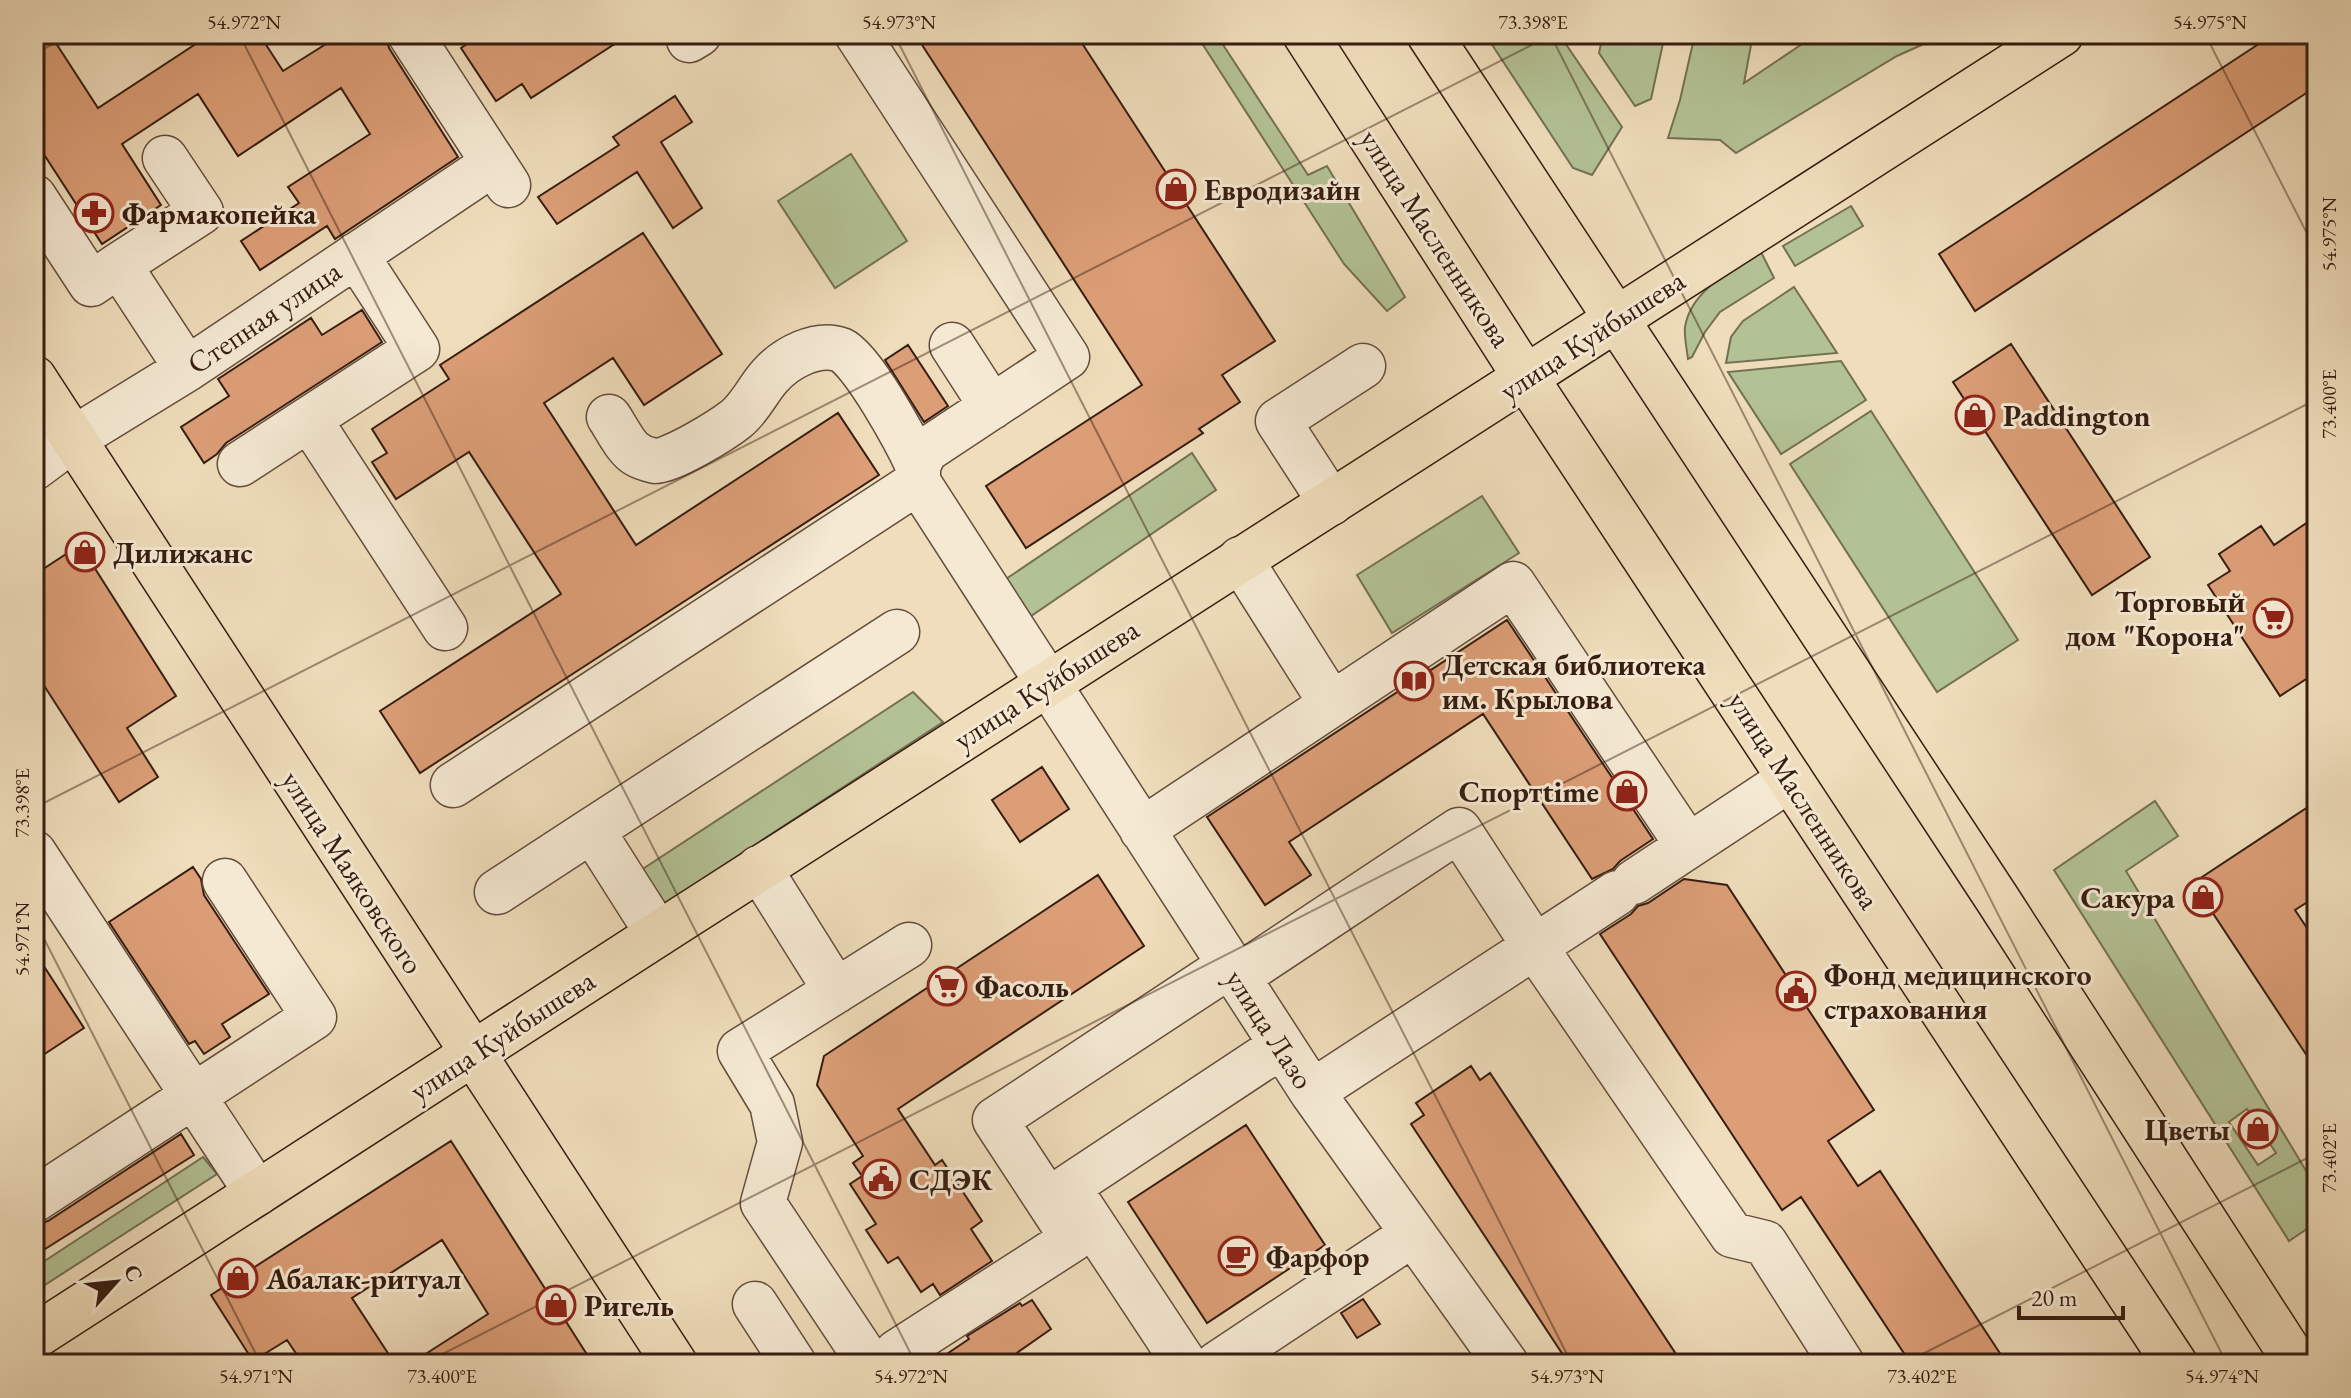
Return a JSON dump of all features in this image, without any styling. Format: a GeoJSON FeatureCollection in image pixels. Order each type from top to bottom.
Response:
{"type":"FeatureCollection","features":[{"type":"Feature","properties":{"kind":"main road","name":"улица Масленникова"},"geometry":{"type":"LineString","coordinates":[[1305,34],[1526,378],[2175,1364]]}},
{"type":"Feature","properties":{"kind":"main road"},"geometry":{"type":"LineString","coordinates":[[1429,34],[1998,900],[2297,1364]]}},
{"type":"Feature","properties":{"kind":"main road","name":"улица Куйбышева"},"geometry":{"type":"LineString","coordinates":[[34,1337],[759,868],[2061,34]]}},
{"type":"Feature","properties":{"kind":"main road","name":"улица Маяковского"},"geometry":{"type":"LineString","coordinates":[[34,378],[675,1364]]}},
{"type":"Feature","properties":{"kind":"street","name":"Степная улица"},"geometry":{"type":"LineString","coordinates":[[34,468],[73,439],[187,369],[356,255],[501,174],[410,34]]}},
{"type":"Feature","properties":{"kind":"street"},"geometry":{"type":"LineString","coordinates":[[453,785],[918,474],[925,451],[1067,357],[857,34]]}},
{"type":"Feature","properties":{"kind":"street"},"geometry":{"type":"LineString","coordinates":[[34,197],[91,284],[201,212],[165,158]]}},
{"type":"Feature","properties":{"kind":"street"},"geometry":{"type":"LineString","coordinates":[[240,464],[417,349],[356,255]]}},
{"type":"Feature","properties":{"kind":"street"},"geometry":{"type":"LineString","coordinates":[[119,265],[187,369]]}},
{"type":"Feature","properties":{"kind":"street"},"geometry":{"type":"LineString","coordinates":[[952,345],[992,407]]}},
{"type":"Feature","properties":{"kind":"street","name":"улица Лазо"},"geometry":{"type":"LineString","coordinates":[[609,417],[636,455],[657,461],[682,452],[736,419],[771,375],[800,354],[824,346],[844,351],[865,376],[904,435],[918,474],[1232,972],[1312,1092],[1506,1364]]}},
{"type":"Feature","properties":{"kind":"street"},"geometry":{"type":"LineString","coordinates":[[1331,503],[1278,421],[1363,366]]}},
{"type":"Feature","properties":{"kind":"street"},"geometry":{"type":"LineString","coordinates":[[309,419],[445,628]]}},
{"type":"Feature","properties":{"kind":"street"},"geometry":{"type":"LineString","coordinates":[[1240,559],[1331,703]]}},
{"type":"Feature","properties":{"kind":"street"},"geometry":{"type":"LineString","coordinates":[[1142,830],[1513,584],[1688,846]]}},
{"type":"Feature","properties":{"kind":"street"},"geometry":{"type":"LineString","coordinates":[[497,892],[897,632]]}},
{"type":"Feature","properties":{"kind":"street"},"geometry":{"type":"LineString","coordinates":[[1312,1092],[1790,779]]}},
{"type":"Feature","properties":{"kind":"street"},"geometry":{"type":"LineString","coordinates":[[592,830],[658,934]]}},
{"type":"Feature","properties":{"kind":"street"},"geometry":{"type":"LineString","coordinates":[[887,1364],[897,1352],[1073,1239],[995,1120],[1459,830],[1732,1235],[1765,1243],[1842,1364]]}},
{"type":"Feature","properties":{"kind":"street"},"geometry":{"type":"LineString","coordinates":[[34,853],[257,1193]]}},
{"type":"Feature","properties":{"kind":"street"},"geometry":{"type":"LineString","coordinates":[[759,868],[836,991]]}},
{"type":"Feature","properties":{"kind":"street"},"geometry":{"type":"LineString","coordinates":[[34,1200],[314,1017],[225,881]]}},
{"type":"Feature","properties":{"kind":"street"},"geometry":{"type":"LineString","coordinates":[[870,1364],[763,1203],[780,1142],[772,1104],[740,1051],[909,945]]}},
{"type":"Feature","properties":{"kind":"street"},"geometry":{"type":"LineString","coordinates":[[1185,1364],[1068,1187],[1281,1046]]}},
{"type":"Feature","properties":{"kind":"street"},"geometry":{"type":"LineString","coordinates":[[1217,1364],[1413,1234]]}},
{"type":"Feature","properties":{"kind":"street"},"geometry":{"type":"LineString","coordinates":[[755,1304],[794,1364]]}},
{"type":"Feature","properties":{"kind":"green space"},"geometry":{"type":"Polygon","coordinates":[[[1196,34],[1216,34],[1308,175],[1327,166],[1405,297],[1387,311],[1344,264],[1196,34]]]}},
{"type":"Feature","properties":{"kind":"green space"},"geometry":{"type":"Polygon","coordinates":[[[1485,34],[1559,34],[1622,127],[1592,175],[1573,168],[1485,34]]]}},
{"type":"Feature","properties":{"kind":"green space"},"geometry":{"type":"Polygon","coordinates":[[[1603,34],[1665,34],[1651,99],[1635,106],[1599,53],[1603,34]]]}},
{"type":"Feature","properties":{"kind":"green space"},"geometry":{"type":"Polygon","coordinates":[[[1695,34],[1753,34],[1744,83],[1817,34],[1946,34],[1897,56],[1736,153],[1720,140],[1668,138],[1695,34]]]}},
{"type":"Feature","properties":{"kind":"green space"},"geometry":{"type":"Polygon","coordinates":[[[851,154],[907,241],[835,288],[778,201],[851,154]]]}},
{"type":"Feature","properties":{"kind":"green space"},"geometry":{"type":"Polygon","coordinates":[[[1851,206],[1863,226],[1795,266],[1783,246],[1851,206]]]}},
{"type":"Feature","properties":{"kind":"green space"},"geometry":{"type":"Polygon","coordinates":[[[1761,252],[1774,278],[1720,312],[1688,359],[1685,327],[1695,302],[1714,282],[1761,252]]]}},
{"type":"Feature","properties":{"kind":"green space"},"geometry":{"type":"Polygon","coordinates":[[[1794,287],[1837,353],[1726,363],[1731,337],[1743,321],[1794,287]]]}},
{"type":"Feature","properties":{"kind":"green space"},"geometry":{"type":"Polygon","coordinates":[[[1841,361],[1866,400],[1781,454],[1728,372],[1841,361]]]}},
{"type":"Feature","properties":{"kind":"green space"},"geometry":{"type":"Polygon","coordinates":[[[1871,411],[2018,640],[1937,692],[1790,464],[1871,411]]]}},
{"type":"Feature","properties":{"kind":"green space"},"geometry":{"type":"Polygon","coordinates":[[[1192,453],[1216,490],[1031,616],[1006,579],[1192,453]]]}},
{"type":"Feature","properties":{"kind":"green space"},"geometry":{"type":"Polygon","coordinates":[[[1482,496],[1519,553],[1392,633],[1357,575],[1482,496]]]}},
{"type":"Feature","properties":{"kind":"green space"},"geometry":{"type":"Polygon","coordinates":[[[913,692],[943,722],[655,910],[632,876],[913,692]]]}},
{"type":"Feature","properties":{"kind":"green space"},"geometry":{"type":"Polygon","coordinates":[[[2155,801],[2178,836],[2126,871],[2317,1189],[2317,1222],[2289,1241],[2054,870],[2155,801]],[[2247,1109],[2229,1122],[2258,1165],[2276,1153],[2247,1109]]]}},
{"type":"Feature","properties":{"kind":"green space"},"geometry":{"type":"Polygon","coordinates":[[[203,1157],[217,1174],[34,1292],[34,1268],[203,1157]]]}},
{"type":"Feature","properties":{"kind":"building"},"geometry":{"type":"Polygon","coordinates":[[[34,34],[50,34],[98,108],[211,34],[259,34],[283,71],[342,34],[385,34],[389,48],[458,157],[335,239],[327,226],[260,270],[241,241],[299,203],[288,187],[370,134],[341,88],[238,156],[198,94],[122,144],[161,205],[102,244],[34,139],[34,34]]]}},
{"type":"Feature","properties":{"kind":"building"},"geometry":{"type":"Polygon","coordinates":[[[482,34],[630,34],[531,98],[522,84],[496,101],[461,48],[482,34]]]}},
{"type":"Feature","properties":{"kind":"building"},"geometry":{"type":"Polygon","coordinates":[[[915,34],[1076,34],[1275,341],[1222,375],[1240,402],[1199,429],[1203,433],[1026,548],[986,486],[1142,385],[915,34]]]}},
{"type":"Feature","properties":{"kind":"building"},"geometry":{"type":"Polygon","coordinates":[[[2274,34],[2317,34],[2317,86],[1975,311],[1939,254],[2274,34]]]}},
{"type":"Feature","properties":{"kind":"building"},"geometry":{"type":"Polygon","coordinates":[[[675,96],[692,122],[661,142],[702,208],[673,228],[637,172],[557,224],[538,197],[619,145],[613,137],[675,96]]]}},
{"type":"Feature","properties":{"kind":"building"},"geometry":{"type":"Polygon","coordinates":[[[643,233],[722,354],[644,405],[613,358],[544,403],[636,545],[838,413],[879,475],[420,773],[380,711],[561,594],[469,452],[396,499],[372,462],[387,453],[372,429],[449,379],[440,365],[643,233]]]}},
{"type":"Feature","properties":{"kind":"building"},"geometry":{"type":"Polygon","coordinates":[[[362,310],[382,342],[226,443],[204,463],[181,427],[229,396],[218,379],[311,318],[322,335],[362,310]]]}},
{"type":"Feature","properties":{"kind":"building"},"geometry":{"type":"Polygon","coordinates":[[[2011,344],[2150,557],[2092,595],[1953,382],[2011,344]]]}},
{"type":"Feature","properties":{"kind":"building"},"geometry":{"type":"Polygon","coordinates":[[[908,345],[948,406],[924,422],[885,360],[908,345]]]}},
{"type":"Feature","properties":{"kind":"building","name":"Торговый дом \"Корона\""},"geometry":{"type":"Polygon","coordinates":[[[2317,516],[2317,672],[2280,696],[2208,585],[2230,571],[2219,554],[2261,526],[2274,545],[2317,516]]]}},
{"type":"Feature","properties":{"kind":"building"},"geometry":{"type":"Polygon","coordinates":[[[80,545],[176,696],[127,728],[158,777],[119,802],[34,670],[34,575],[80,545]]]}},
{"type":"Feature","properties":{"kind":"building"},"geometry":{"type":"Polygon","coordinates":[[[1507,620],[1653,839],[1613,869],[1592,879],[1483,714],[1289,842],[1311,875],[1265,905],[1207,817],[1507,620]]]}},
{"type":"Feature","properties":{"kind":"building"},"geometry":{"type":"Polygon","coordinates":[[[1042,767],[1069,809],[1020,842],[992,800],[1042,767]]]}},
{"type":"Feature","properties":{"kind":"building"},"geometry":{"type":"Polygon","coordinates":[[[2317,801],[2317,896],[2295,910],[2317,943],[2317,1071],[2193,883],[2317,801]]]}},
{"type":"Feature","properties":{"kind":"building"},"geometry":{"type":"Polygon","coordinates":[[[193,867],[201,879],[204,895],[269,994],[222,1024],[230,1037],[204,1054],[195,1041],[189,1044],[109,922],[193,867]]]}},
{"type":"Feature","properties":{"kind":"building"},"geometry":{"type":"Polygon","coordinates":[[[1098,875],[1144,946],[898,1109],[935,1165],[942,1160],[982,1221],[971,1229],[992,1261],[940,1295],[933,1284],[921,1292],[898,1257],[888,1263],[866,1230],[876,1224],[850,1184],[862,1176],[853,1163],[863,1156],[817,1085],[824,1056],[1098,875]]]}},
{"type":"Feature","properties":{"kind":"building"},"geometry":{"type":"Polygon","coordinates":[[[1684,879],[1727,885],[1874,1110],[1828,1141],[1858,1186],[1880,1171],[2007,1364],[1911,1364],[1801,1197],[1782,1210],[1600,934],[1638,906],[1648,903],[1684,879]]]}},
{"type":"Feature","properties":{"kind":"building"},"geometry":{"type":"Polygon","coordinates":[[[34,951],[84,1028],[34,1061],[34,951]]]}},
{"type":"Feature","properties":{"kind":"building"},"geometry":{"type":"Polygon","coordinates":[[[1471,1066],[1480,1080],[1490,1073],[1676,1354],[1661,1364],[1569,1364],[1411,1124],[1424,1115],[1416,1103],[1471,1066]]]}},
{"type":"Feature","properties":{"kind":"building"},"geometry":{"type":"Polygon","coordinates":[[[1246,1125],[1325,1245],[1207,1323],[1128,1202],[1246,1125]]]}},
{"type":"Feature","properties":{"kind":"building"},"geometry":{"type":"Polygon","coordinates":[[[181,1134],[194,1155],[34,1256],[34,1225],[48,1221],[181,1134]]]}},
{"type":"Feature","properties":{"kind":"building"},"geometry":{"type":"Polygon","coordinates":[[[451,1141],[593,1364],[410,1364],[488,1314],[442,1240],[352,1298],[395,1364],[303,1364],[287,1340],[253,1361],[211,1295],[451,1141]]]}},
{"type":"Feature","properties":{"kind":"building"},"geometry":{"type":"Polygon","coordinates":[[[1363,1299],[1380,1324],[1357,1338],[1341,1313],[1363,1299]]]}},
{"type":"Feature","properties":{"kind":"building"},"geometry":{"type":"Polygon","coordinates":[[[1032,1300],[1051,1329],[1001,1364],[932,1364],[969,1339],[967,1336],[1020,1303],[1022,1306],[1032,1300]]]}},
{"type":"Feature","properties":{"kind":"place","name":"Евродизайн"},"geometry":{"type":"Point","coordinates":[1176,189]}},
{"type":"Feature","properties":{"kind":"place","name":"Фармакопейка"},"geometry":{"type":"Point","coordinates":[94,213]}},
{"type":"Feature","properties":{"kind":"place","name":"Paddington"},"geometry":{"type":"Point","coordinates":[1975,415]}},
{"type":"Feature","properties":{"kind":"place","name":"Дилижанс"},"geometry":{"type":"Point","coordinates":[85,552]}},
{"type":"Feature","properties":{"kind":"place","name":"Торговый дом \"Корона\""},"geometry":{"type":"Point","coordinates":[2273,618]}},
{"type":"Feature","properties":{"kind":"place","name":"Детская библиотека им. Крылова"},"geometry":{"type":"Point","coordinates":[1414,681]}},
{"type":"Feature","properties":{"kind":"place","name":"Спортtime"},"geometry":{"type":"Point","coordinates":[1627,791]}},
{"type":"Feature","properties":{"kind":"place","name":"Сакура"},"geometry":{"type":"Point","coordinates":[2203,897]}},
{"type":"Feature","properties":{"kind":"place","name":"Фасоль"},"geometry":{"type":"Point","coordinates":[947,986]}},
{"type":"Feature","properties":{"kind":"place","name":"Фонд медицинского страхования"},"geometry":{"type":"Point","coordinates":[1796,991]}},
{"type":"Feature","properties":{"kind":"place","name":"Цветы"},"geometry":{"type":"Point","coordinates":[2258,1129]}},
{"type":"Feature","properties":{"kind":"place","name":"СДЭК"},"geometry":{"type":"Point","coordinates":[881,1179]}},
{"type":"Feature","properties":{"kind":"place","name":"Фарфор"},"geometry":{"type":"Point","coordinates":[1238,1256]}},
{"type":"Feature","properties":{"kind":"place","name":"Абалак-ритуал"},"geometry":{"type":"Point","coordinates":[238,1278]}},
{"type":"Feature","properties":{"kind":"place","name":"Ригель"},"geometry":{"type":"Point","coordinates":[556,1305]}}]}
